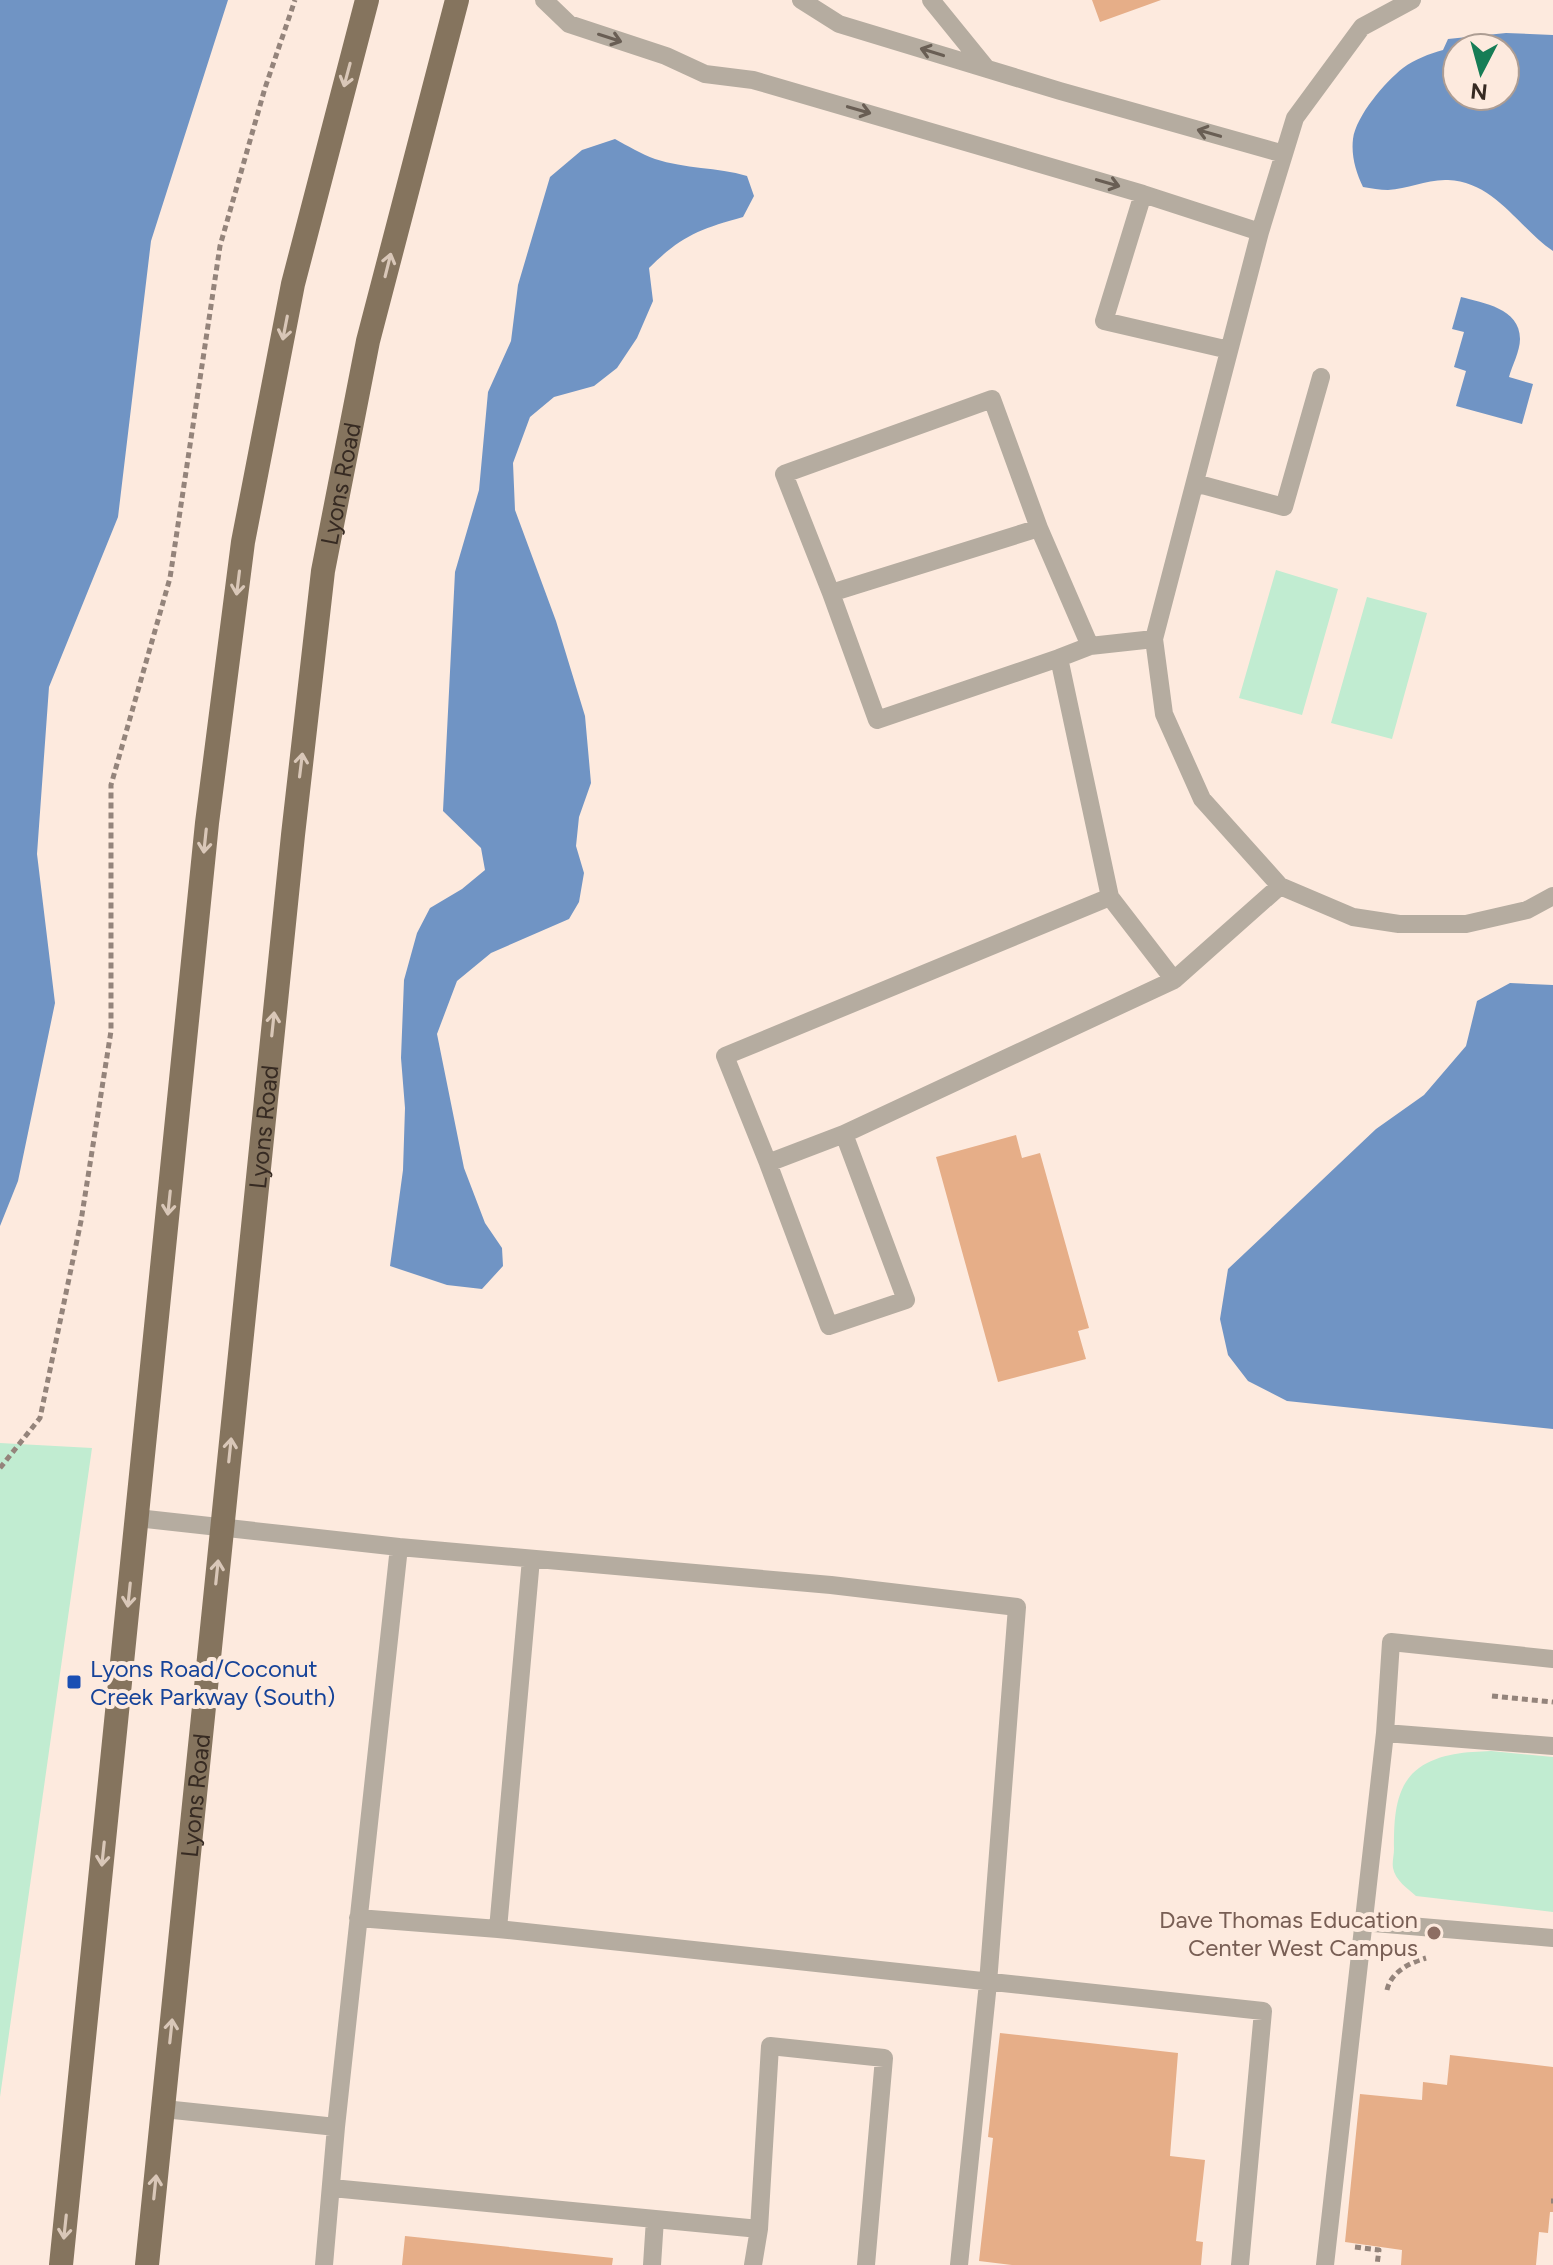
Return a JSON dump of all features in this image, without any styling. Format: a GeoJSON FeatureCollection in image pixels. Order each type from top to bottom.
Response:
{"type":"FeatureCollection","features":[{"type":"Feature","properties":{"kind":"main road"},"geometry":{"type":"LineString","coordinates":[[61,2265],[207,823],[243,542],[293,284],[367,0]]}},
{"type":"Feature","properties":{"kind":"main road","name":"Lyons Road"},"geometry":{"type":"LineString","coordinates":[[147,2265],[293,835],[323,571],[368,341],[457,0]]}},
{"type":"Feature","properties":{"kind":"lane"},"geometry":{"type":"LineString","coordinates":[[544,0],[569,24],[666,56],[705,74],[753,80],[1143,194],[1260,232]]}},
{"type":"Feature","properties":{"kind":"lane"},"geometry":{"type":"LineString","coordinates":[[801,0],[839,24],[1284,154]]}},
{"type":"Feature","properties":{"kind":"lane"},"geometry":{"type":"LineString","coordinates":[[931,0],[987,69]]}},
{"type":"Feature","properties":{"kind":"lane"},"geometry":{"type":"LineString","coordinates":[[1412,0],[1362,27],[1295,118],[1260,232],[1154,639],[1164,714],[1202,799],[1280,886],[1353,917],[1399,924],[1466,924],[1527,910],[1553,896]]}},
{"type":"Feature","properties":{"kind":"lane"},"geometry":{"type":"LineString","coordinates":[[1143,194],[1104,321],[1229,350]]}},
{"type":"Feature","properties":{"kind":"lane"},"geometry":{"type":"LineString","coordinates":[[1195,483],[1284,507],[1321,377]]}},
{"type":"Feature","properties":{"kind":"lane"},"geometry":{"type":"LineString","coordinates":[[1090,646],[1039,528],[992,399],[784,474],[877,720],[1090,646],[1154,639]]}},
{"type":"Feature","properties":{"kind":"lane"},"geometry":{"type":"LineString","coordinates":[[831,593],[1039,528]]}},
{"type":"Feature","properties":{"kind":"lane"},"geometry":{"type":"LineString","coordinates":[[1059,658],[1110,897],[1174,980]]}},
{"type":"Feature","properties":{"kind":"lane"},"geometry":{"type":"LineString","coordinates":[[768,1163],[844,1134],[1174,980],[1280,886]]}},
{"type":"Feature","properties":{"kind":"lane"},"geometry":{"type":"LineString","coordinates":[[844,1134],[906,1300],[829,1326],[725,1056],[1110,897]]}},
{"type":"Feature","properties":{"kind":"lane"},"geometry":{"type":"LineString","coordinates":[[137,1518],[399,1547],[831,1585],[1017,1607],[988,1983],[959,2265]]}},
{"type":"Feature","properties":{"kind":"lane"},"geometry":{"type":"LineString","coordinates":[[324,2265],[336,2127],[399,1547]]}},
{"type":"Feature","properties":{"kind":"lane"},"geometry":{"type":"LineString","coordinates":[[498,1929],[531,1559]]}},
{"type":"Feature","properties":{"kind":"lane"},"geometry":{"type":"LineString","coordinates":[[1325,2265],[1385,1733],[1391,1642],[1553,1659]]}},
{"type":"Feature","properties":{"kind":"lane"},"geometry":{"type":"LineString","coordinates":[[1385,1733],[1553,1746]]}},
{"type":"Feature","properties":{"kind":"lane"},"geometry":{"type":"LineString","coordinates":[[358,1918],[498,1929],[1263,2011],[1240,2265]]}},
{"type":"Feature","properties":{"kind":"lane"},"geometry":{"type":"LineString","coordinates":[[1362,1922],[1553,1938]]}},
{"type":"Feature","properties":{"kind":"lane"},"geometry":{"type":"LineString","coordinates":[[753,2265],[759,2229],[770,2046],[884,2058],[866,2265]]}},
{"type":"Feature","properties":{"kind":"lane"},"geometry":{"type":"LineString","coordinates":[[164,2109],[336,2127]]}},
{"type":"Feature","properties":{"kind":"lane"},"geometry":{"type":"LineString","coordinates":[[332,2188],[759,2229]]}},
{"type":"Feature","properties":{"kind":"lane"},"geometry":{"type":"LineString","coordinates":[[652,2265],[655,2219]]}},
{"type":"Feature","properties":{"kind":"path"},"geometry":{"type":"LineString","coordinates":[[0,1468],[40,1418],[81,1221],[111,1031],[111,785],[170,578],[220,246],[265,88],[295,0]]}},
{"type":"Feature","properties":{"kind":"path"},"geometry":{"type":"LineString","coordinates":[[1492,1696],[1553,1702]]}},
{"type":"Feature","properties":{"kind":"path"},"geometry":{"type":"LineString","coordinates":[[1385,2005],[1389,1981],[1409,1964],[1432,1956]]}},
{"type":"Feature","properties":{"kind":"path"},"geometry":{"type":"LineString","coordinates":[[1342,2246],[1379,2250],[1377,2265]]}},
{"type":"Feature","properties":{"kind":"green space"},"geometry":{"type":"Polygon","coordinates":[[[1276,570],[1338,589],[1302,715],[1239,698],[1276,570]]]}},
{"type":"Feature","properties":{"kind":"green space"},"geometry":{"type":"Polygon","coordinates":[[[1367,597],[1427,613],[1392,739],[1331,723],[1367,597]]]}},
{"type":"Feature","properties":{"kind":"green space"},"geometry":{"type":"Polygon","coordinates":[[[0,1443],[92,1448],[0,2097],[0,1443]]]}},
{"type":"Feature","properties":{"kind":"green space"},"geometry":{"type":"Polygon","coordinates":[[[1491,1751],[1553,1757],[1553,1912],[1416,1896],[1394,1872],[1397,1805],[1411,1776],[1427,1763],[1445,1756],[1491,1751]]]}},
{"type":"Feature","properties":{"kind":"water"},"geometry":{"type":"Polygon","coordinates":[[[0,0],[228,0],[151,241],[118,517],[49,687],[37,854],[55,1003],[18,1181],[0,1226],[0,0]]]}},
{"type":"Feature","properties":{"kind":"water"},"geometry":{"type":"Polygon","coordinates":[[[1521,34],[1553,35],[1553,251],[1493,197],[1465,183],[1440,180],[1388,190],[1363,187],[1353,152],[1355,130],[1372,100],[1396,74],[1417,59],[1441,51],[1441,112],[1521,112],[1521,34]]]}},
{"type":"Feature","properties":{"kind":"water"},"geometry":{"type":"Polygon","coordinates":[[[615,139],[655,159],[747,176],[754,196],[743,217],[692,235],[671,248],[649,268],[653,301],[637,338],[617,368],[594,386],[554,397],[530,417],[513,463],[515,510],[556,621],[585,716],[591,783],[579,817],[576,846],[584,873],[579,902],[569,919],[491,953],[457,981],[437,1034],[464,1168],[485,1223],[502,1248],[503,1266],[482,1289],[447,1285],[390,1266],[403,1170],[405,1108],[401,1058],[404,980],[417,933],[430,908],[462,889],[485,870],[481,848],[443,811],[455,572],[479,490],[488,392],[511,341],[518,285],[550,177],[582,150],[615,139]]]}},
{"type":"Feature","properties":{"kind":"water"},"geometry":{"type":"Polygon","coordinates":[[[1461,297],[1499,309],[1514,320],[1520,344],[1509,377],[1533,384],[1522,424],[1456,406],[1466,371],[1454,367],[1464,332],[1452,329],[1461,297]]]}},
{"type":"Feature","properties":{"kind":"water"},"geometry":{"type":"Polygon","coordinates":[[[1510,983],[1553,985],[1553,1429],[1287,1401],[1248,1381],[1228,1355],[1220,1319],[1228,1269],[1376,1129],[1424,1095],[1466,1046],[1477,1001],[1510,983]]]}},
{"type":"Feature","properties":{"kind":"building"},"geometry":{"type":"Polygon","coordinates":[[[1092,0],[1161,0],[1100,22],[1092,0]]]}},
{"type":"Feature","properties":{"kind":"building"},"geometry":{"type":"Polygon","coordinates":[[[1016,1135],[1022,1158],[1040,1153],[1089,1328],[1078,1331],[1086,1359],[998,1382],[936,1157],[1016,1135]]]}},
{"type":"Feature","properties":{"kind":"building"},"geometry":{"type":"Polygon","coordinates":[[[1000,2033],[1178,2053],[1170,2156],[1205,2160],[1196,2241],[1203,2242],[1201,2265],[1012,2265],[979,2261],[993,2138],[988,2137],[1000,2033]]]}},
{"type":"Feature","properties":{"kind":"building"},"geometry":{"type":"Polygon","coordinates":[[[1450,2055],[1553,2067],[1553,2212],[1550,2212],[1548,2233],[1539,2232],[1536,2265],[1401,2265],[1402,2250],[1345,2242],[1360,2094],[1422,2100],[1423,2082],[1447,2085],[1450,2055]]]}},
{"type":"Feature","properties":{"kind":"building"},"geometry":{"type":"Polygon","coordinates":[[[405,2236],[613,2258],[612,2265],[402,2265],[405,2236]]]}},
{"type":"Feature","properties":{"kind":"place","name":"Lyons Road/Coconut Creek Parkway (South)"},"geometry":{"type":"Point","coordinates":[74,1682]}},
{"type":"Feature","properties":{"kind":"place","name":"Dave Thomas Education Center West Campus"},"geometry":{"type":"Point","coordinates":[1434,1933]}}]}
